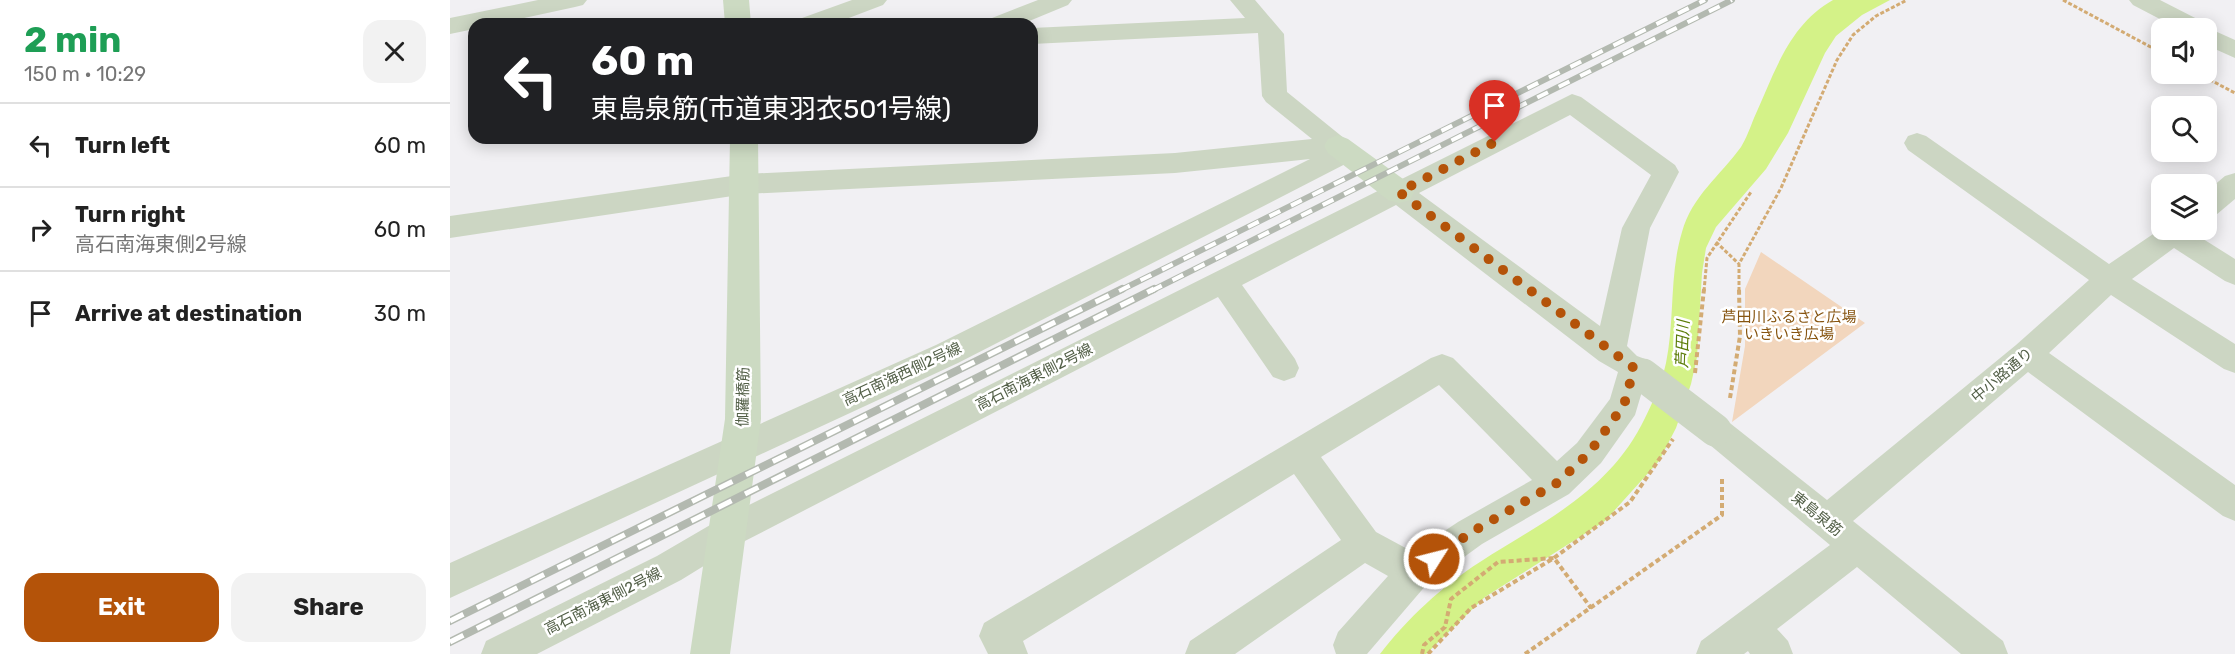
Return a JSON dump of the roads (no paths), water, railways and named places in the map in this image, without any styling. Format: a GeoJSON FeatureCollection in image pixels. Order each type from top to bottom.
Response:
{"type":"FeatureCollection","features":[{"type":"Feature","properties":{"kind":"street"},"geometry":{"type":"LineString","coordinates":[[450,26],[476,11],[575,0]]}},
{"type":"Feature","properties":{"kind":"street"},"geometry":{"type":"LineString","coordinates":[[736,0],[738,18]]}},
{"type":"Feature","properties":{"kind":"street"},"geometry":{"type":"LineString","coordinates":[[826,18],[875,0]]}},
{"type":"Feature","properties":{"kind":"street"},"geometry":{"type":"LineString","coordinates":[[1015,18],[1060,0]]}},
{"type":"Feature","properties":{"kind":"street"},"geometry":{"type":"LineString","coordinates":[[1242,0],[1272,34],[1275,96],[1399,192]]}},
{"type":"Feature","properties":{"kind":"street"},"geometry":{"type":"LineString","coordinates":[[2157,3],[2180,18]]}},
{"type":"Feature","properties":{"kind":"street"},"geometry":{"type":"LineString","coordinates":[[1038,36],[1264,25]]}},
{"type":"Feature","properties":{"kind":"street"},"geometry":{"type":"LineString","coordinates":[[2217,40],[2235,50]]}},
{"type":"Feature","properties":{"kind":"street","name":"高石南海東側2号線"},"geometry":{"type":"LineString","coordinates":[[498,654],[669,568],[729,532],[1572,103],[1666,172],[1636,228],[1629,365]]}},
{"type":"Feature","properties":{"kind":"street"},"geometry":{"type":"LineString","coordinates":[[1917,143],[2109,279],[2235,360]]}},
{"type":"Feature","properties":{"kind":"street","name":"伽羅橋筋"},"geometry":{"type":"LineString","coordinates":[[710,654],[741,447],[746,184],[744,144]]}},
{"type":"Feature","properties":{"kind":"street"},"geometry":{"type":"LineString","coordinates":[[450,227],[746,184],[1175,163],[1342,149]]}},
{"type":"Feature","properties":{"kind":"street","name":"高石南海西側2号線"},"geometry":{"type":"LineString","coordinates":[[450,581],[947,354],[1342,149]]}},
{"type":"Feature","properties":{"kind":"street"},"geometry":{"type":"LineString","coordinates":[[2217,199],[2235,183]]}},
{"type":"Feature","properties":{"kind":"street","name":"東島泉筋"},"geometry":{"type":"LineString","coordinates":[[1399,192],[1720,435],[1990,654]]}},
{"type":"Feature","properties":{"kind":"street","name":"中小路通り"},"geometry":{"type":"LineString","coordinates":[[1826,522],[2027,354],[2109,279],[2165,240]]}},
{"type":"Feature","properties":{"kind":"street"},"geometry":{"type":"LineString","coordinates":[[2188,240],[2235,273]]}},
{"type":"Feature","properties":{"kind":"street"},"geometry":{"type":"LineString","coordinates":[[1223,281],[1284,368]]}},
{"type":"Feature","properties":{"kind":"street"},"geometry":{"type":"LineString","coordinates":[[2027,354],[2235,505]]}},
{"type":"Feature","properties":{"kind":"street"},"geometry":{"type":"LineString","coordinates":[[1351,645],[1415,572],[1470,533],[1557,483],[1589,453],[1624,405],[1629,365]]}},
{"type":"Feature","properties":{"kind":"street"},"geometry":{"type":"LineString","coordinates":[[1010,654],[997,636],[1300,455],[1442,367],[1557,483]]}},
{"type":"Feature","properties":{"kind":"street"},"geometry":{"type":"LineString","coordinates":[[1300,455],[1364,544],[1415,572]]}},
{"type":"Feature","properties":{"kind":"street"},"geometry":{"type":"LineString","coordinates":[[1203,654],[1364,544]]}},
{"type":"Feature","properties":{"kind":"street"},"geometry":{"type":"LineString","coordinates":[[1714,654],[1857,546]]}},
{"type":"Feature","properties":{"kind":"street"},"geometry":{"type":"LineString","coordinates":[[1750,627],[1774,654]]}},
{"type":"Feature","properties":{"kind":"water","name":"芦田川"},"geometry":{"type":"Polygon","coordinates":[[[1833,0],[1890,0],[1862,15],[1836,36],[1825,53],[1788,133],[1766,169],[1716,227],[1706,248],[1702,273],[1697,357],[1691,384],[1676,428],[1659,461],[1605,521],[1485,597],[1426,654],[1380,654],[1413,616],[1439,592],[1466,571],[1573,502],[1613,466],[1630,443],[1651,405],[1666,363],[1675,265],[1682,232],[1692,208],[1741,147],[1776,68],[1794,37],[1804,23],[1833,0]]]}},
{"type":"Feature","properties":{"kind":"railway"},"geometry":{"type":"LineString","coordinates":[[1119,291],[1705,0]]}},
{"type":"Feature","properties":{"kind":"railway"},"geometry":{"type":"LineString","coordinates":[[1151,291],[1732,0]]}},
{"type":"Feature","properties":{"kind":"railway"},"geometry":{"type":"LineString","coordinates":[[450,621],[1122,289]]}},
{"type":"Feature","properties":{"kind":"railway"},"geometry":{"type":"LineString","coordinates":[[450,642],[1154,289]]}},
{"type":"Feature","properties":{"kind":"park label","name":"芦田川ふるさと広場 いきいき広場"},"geometry":{"type":"Point","coordinates":[1789,326]}}]}
